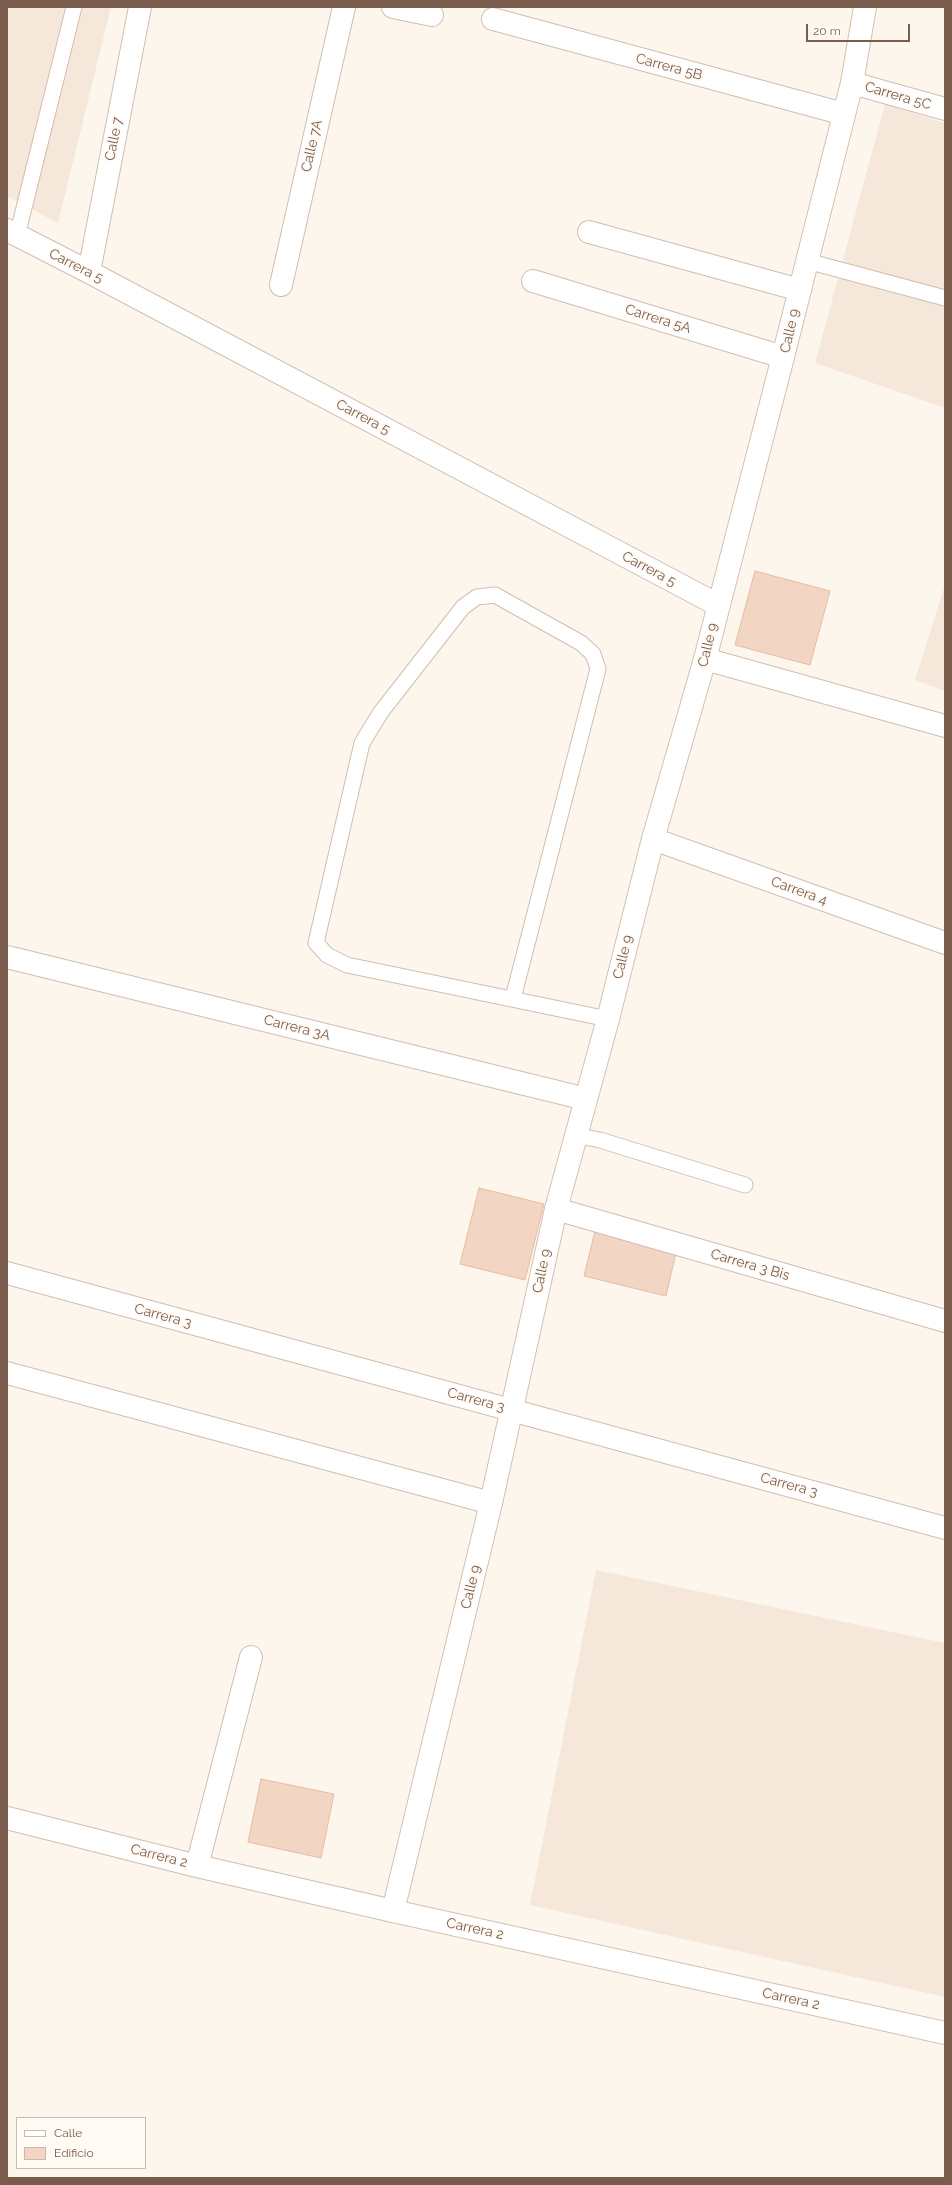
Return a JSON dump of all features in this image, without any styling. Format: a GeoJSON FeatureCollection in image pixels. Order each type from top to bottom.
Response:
{"type":"FeatureCollection","features":[{"type":"Feature","properties":{"kind":"street","name":"Calle 7"},"geometry":{"type":"LineString","coordinates":[[89,272],[140,7]]}},
{"type":"Feature","properties":{"kind":"street","name":"Calle 7A"},"geometry":{"type":"LineString","coordinates":[[281,285],[344,7]]}},
{"type":"Feature","properties":{"kind":"street"},"geometry":{"type":"LineString","coordinates":[[393,7],[432,15]]}},
{"type":"Feature","properties":{"kind":"street","name":"Calle 9"},"geometry":{"type":"LineString","coordinates":[[392,1911],[491,1503],[556,1208],[574,1135],[586,1099],[608,1019],[653,839],[705,659],[784,357],[852,82],[865,7]]}},
{"type":"Feature","properties":{"kind":"street","name":"Carrera 5B"},"geometry":{"type":"LineString","coordinates":[[493,19],[844,114]]}},
{"type":"Feature","properties":{"kind":"street","name":"Carrera 5C"},"geometry":{"type":"LineString","coordinates":[[852,82],[945,109]]}},
{"type":"Feature","properties":{"kind":"street"},"geometry":{"type":"LineString","coordinates":[[589,232],[800,290]]}},
{"type":"Feature","properties":{"kind":"street","name":"Carrera 5"},"geometry":{"type":"LineString","coordinates":[[12,233],[89,272],[718,605]]}},
{"type":"Feature","properties":{"kind":"street","name":"Carrera 5A"},"geometry":{"type":"LineString","coordinates":[[533,281],[784,357]]}},
{"type":"Feature","properties":{"kind":"street"},"geometry":{"type":"LineString","coordinates":[[705,659],[945,726]]}},
{"type":"Feature","properties":{"kind":"street","name":"Carrera 4"},"geometry":{"type":"LineString","coordinates":[[653,839],[945,943]]}},
{"type":"Feature","properties":{"kind":"street","name":"Carrera 3A"},"geometry":{"type":"LineString","coordinates":[[7,957],[586,1099]]}},
{"type":"Feature","properties":{"kind":"street","name":"Carrera 3 Bis"},"geometry":{"type":"LineString","coordinates":[[556,1208],[945,1321]]}},
{"type":"Feature","properties":{"kind":"street","name":"Carrera 3"},"geometry":{"type":"LineString","coordinates":[[7,1274],[945,1528]]}},
{"type":"Feature","properties":{"kind":"street"},"geometry":{"type":"LineString","coordinates":[[7,1373],[491,1503]]}},
{"type":"Feature","properties":{"kind":"street"},"geometry":{"type":"LineString","coordinates":[[197,1866],[251,1657]]}},
{"type":"Feature","properties":{"kind":"street","name":"Carrera 2"},"geometry":{"type":"LineString","coordinates":[[7,1818],[197,1866],[392,1911],[945,2033]]}},
{"type":"Feature","properties":{"kind":"lane"},"geometry":{"type":"LineString","coordinates":[[12,233],[74,7]]}},
{"type":"Feature","properties":{"kind":"lane"},"geometry":{"type":"LineString","coordinates":[[807,262],[945,298]]}},
{"type":"Feature","properties":{"kind":"lane"},"geometry":{"type":"LineString","coordinates":[[513,998],[598,669],[593,654],[581,643],[495,595],[477,597],[463,607],[381,712],[362,743],[316,943],[327,955],[347,965],[513,998],[608,1019]]}},
{"type":"Feature","properties":{"kind":"lane"},"geometry":{"type":"LineString","coordinates":[[574,1135],[600,1140],[745,1185]]}},
{"type":"Feature","properties":{"kind":"shaded area"},"geometry":{"type":"Polygon","coordinates":[[[7,7],[111,7],[58,223],[7,196],[7,7]]]}},
{"type":"Feature","properties":{"kind":"shaded area"},"geometry":{"type":"Polygon","coordinates":[[[885,104],[945,123],[945,408],[815,363],[885,104]]]}},
{"type":"Feature","properties":{"kind":"shaded area"},"geometry":{"type":"Polygon","coordinates":[[[945,585],[945,691],[915,680],[945,585]]]}},
{"type":"Feature","properties":{"kind":"shaded area"},"geometry":{"type":"Polygon","coordinates":[[[596,1570],[945,1643],[945,1997],[530,1905],[596,1570]]]}},
{"type":"Feature","properties":{"kind":"building"},"geometry":{"type":"Polygon","coordinates":[[[755,571],[830,591],[810,665],[735,645],[755,571]]]}},
{"type":"Feature","properties":{"kind":"building"},"geometry":{"type":"Polygon","coordinates":[[[479,1188],[544,1204],[525,1280],[460,1264],[479,1188]]]}},
{"type":"Feature","properties":{"kind":"building"},"geometry":{"type":"Polygon","coordinates":[[[596,1227],[677,1248],[666,1296],[584,1276],[596,1227]]]}},
{"type":"Feature","properties":{"kind":"building"},"geometry":{"type":"Polygon","coordinates":[[[261,1779],[334,1794],[321,1858],[248,1842],[261,1779]]]}}]}
